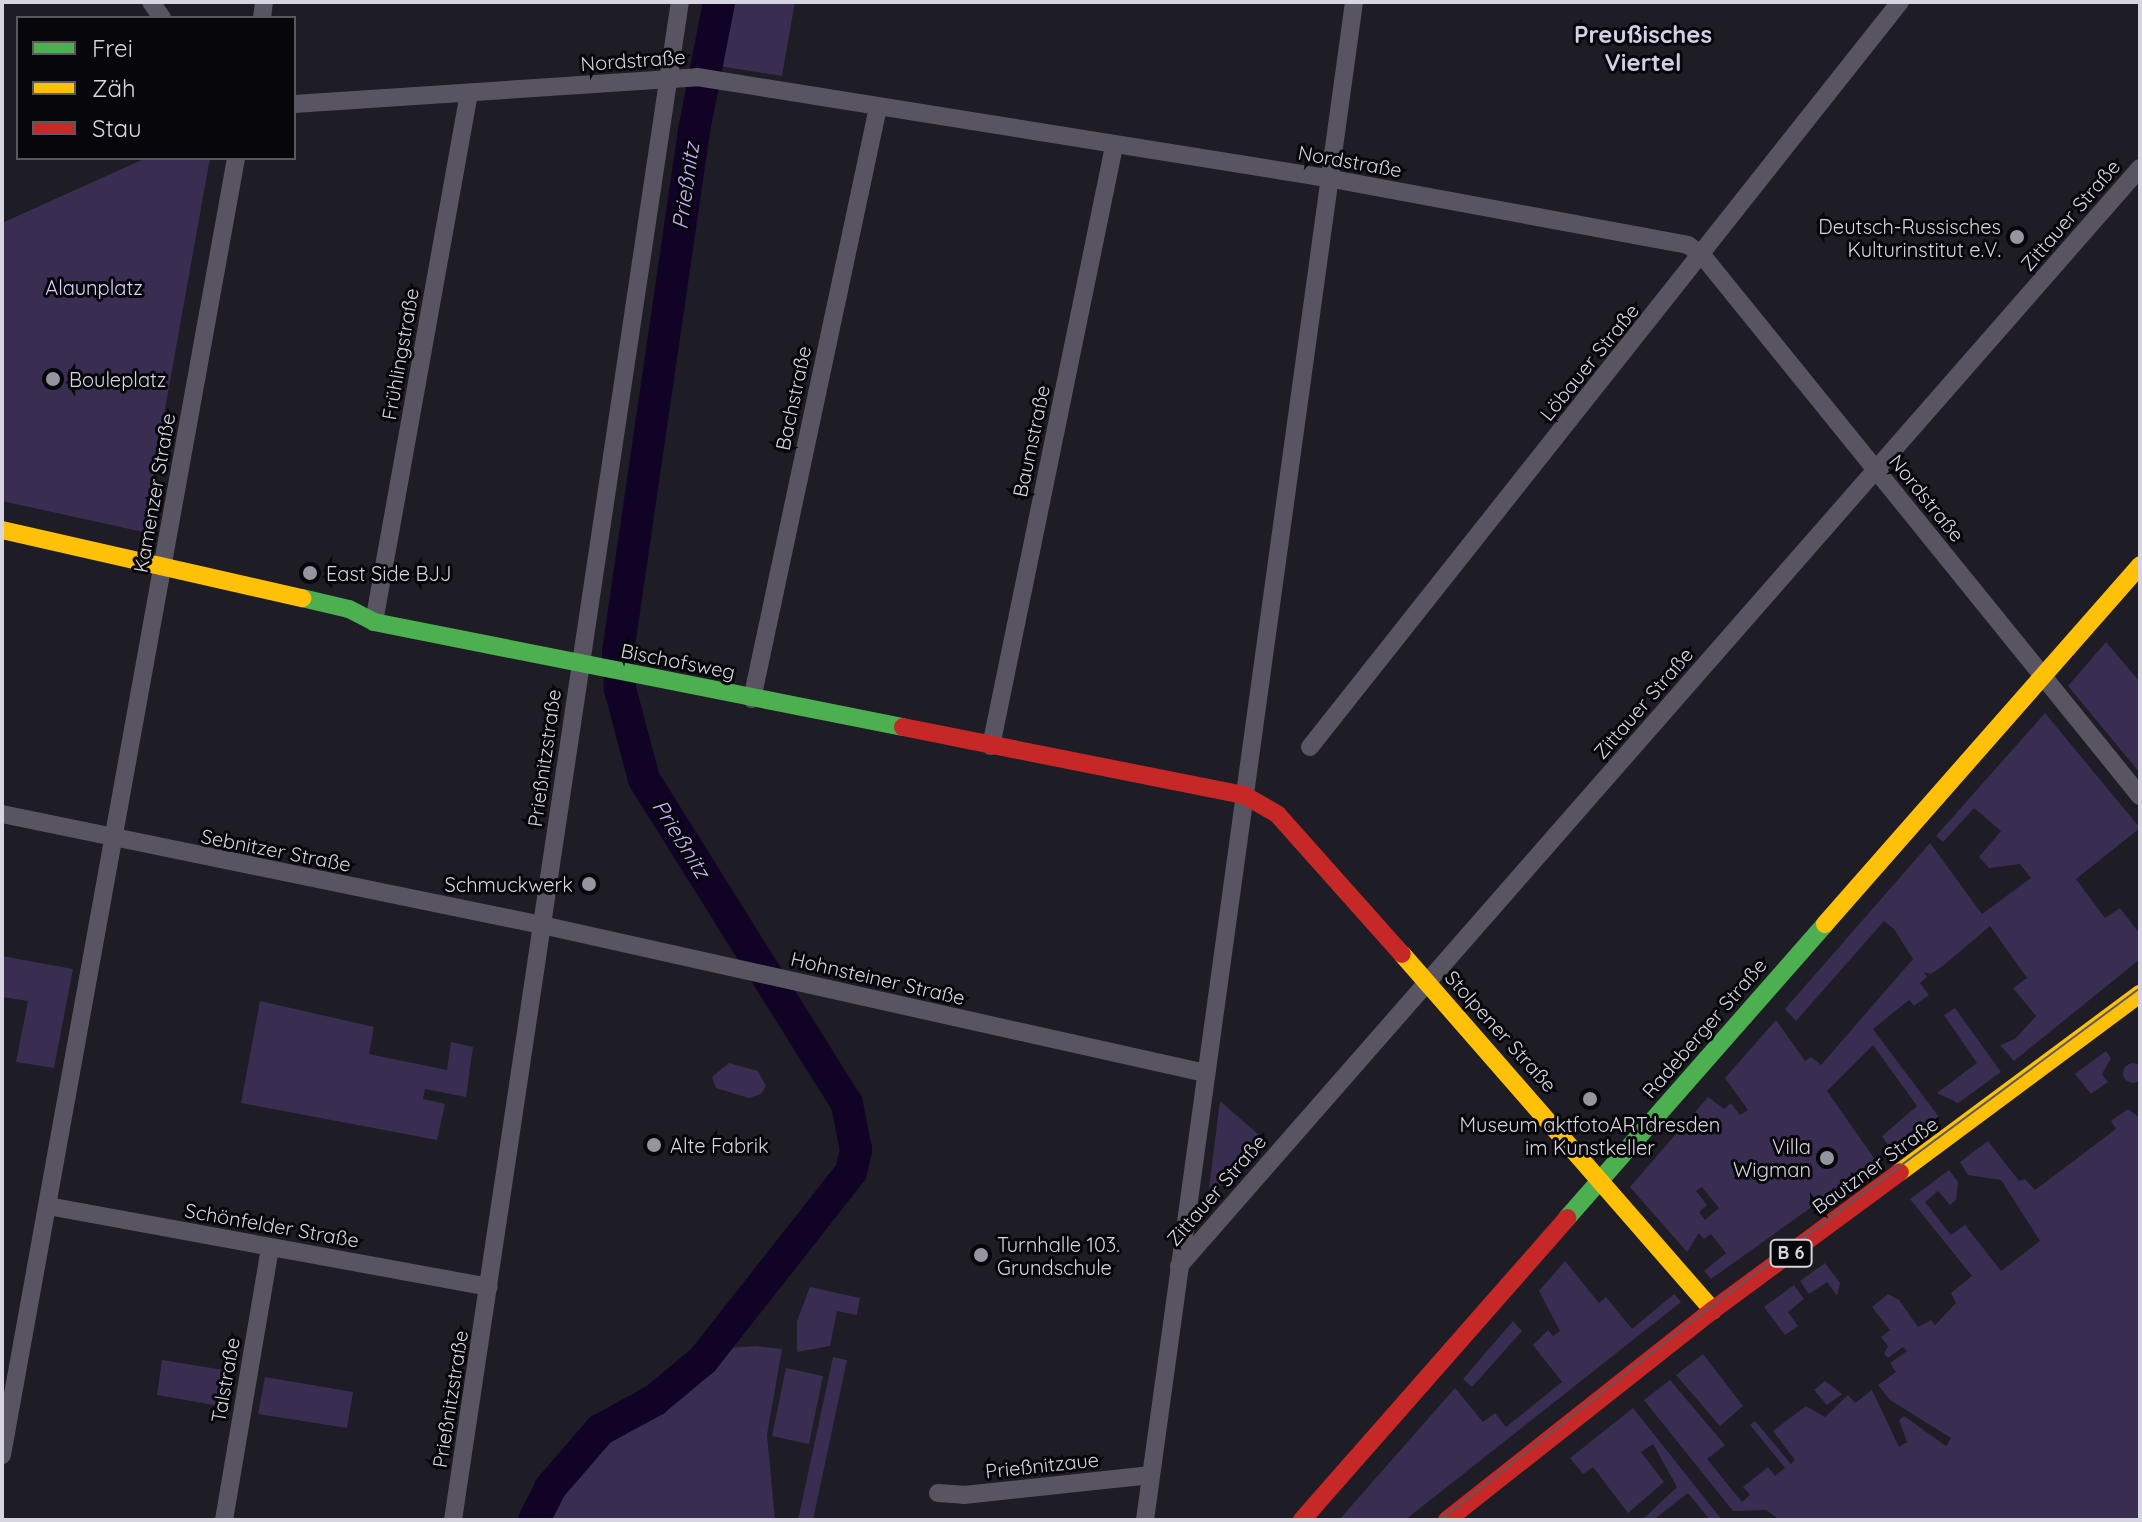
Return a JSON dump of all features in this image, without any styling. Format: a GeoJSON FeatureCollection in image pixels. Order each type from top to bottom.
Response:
{"type":"FeatureCollection","features":[{"type":"Feature","properties":{"kind":"street","name":"Prießnitzstraße"},"geometry":{"type":"LineString","coordinates":[[453,1520],[680,2]]}},
{"type":"Feature","properties":{"kind":"street"},"geometry":{"type":"LineString","coordinates":[[1145,1520],[1327,178],[1354,2]]}},
{"type":"Feature","properties":{"kind":"street","name":"Löbauer Straße"},"geometry":{"type":"LineString","coordinates":[[1310,747],[1900,2]]}},
{"type":"Feature","properties":{"kind":"street","name":"Nordstraße"},"geometry":{"type":"LineString","coordinates":[[296,104],[705,79],[1327,178],[1688,245],[1702,255],[2140,796]]}},
{"type":"Feature","properties":{"kind":"street","name":"Frühlingstraße"},"geometry":{"type":"LineString","coordinates":[[374,622],[469,93]]}},
{"type":"Feature","properties":{"kind":"street","name":"Bachstraße"},"geometry":{"type":"LineString","coordinates":[[752,699],[878,107]]}},
{"type":"Feature","properties":{"kind":"street","name":"Baumstraße"},"geometry":{"type":"LineString","coordinates":[[991,746],[1114,146]]}},
{"type":"Feature","properties":{"kind":"street","name":"Kamenzer Straße"},"geometry":{"type":"LineString","coordinates":[[2,1455],[236,160]]}},
{"type":"Feature","properties":{"kind":"street","name":"Zittauer Straße"},"geometry":{"type":"LineString","coordinates":[[1179,1266],[2140,168]]}},
{"type":"Feature","properties":{"kind":"street","name":"Bischofsweg"},"geometry":{"type":"LineString","coordinates":[[2,530],[349,609],[374,622],[1244,795]]}},
{"type":"Feature","properties":{"kind":"street","name":"Radeberger Straße"},"geometry":{"type":"LineString","coordinates":[[1302,1520],[2140,565]]}},
{"type":"Feature","properties":{"kind":"street","name":"Stolpener Straße"},"geometry":{"type":"LineString","coordinates":[[1244,795],[1278,815],[1602,1177],[1713,1310]]}},
{"type":"Feature","properties":{"kind":"street","name":"Sebnitzer Straße"},"geometry":{"type":"LineString","coordinates":[[2,814],[115,840],[542,925]]}},
{"type":"Feature","properties":{"kind":"street","name":"Hohnsteiner Straße"},"geometry":{"type":"LineString","coordinates":[[542,925],[1205,1073]]}},
{"type":"Feature","properties":{"kind":"street","name":"Bautzner Straße"},"geometry":{"type":"LineString","coordinates":[[1447,1520],[1713,1310],[2140,994]]}},
{"type":"Feature","properties":{"kind":"street","name":"Schönfelder Straße"},"geometry":{"type":"LineString","coordinates":[[48,1206],[489,1287]]}},
{"type":"Feature","properties":{"kind":"street","name":"Talstraße"},"geometry":{"type":"LineString","coordinates":[[224,1520],[270,1248]]}},
{"type":"Feature","properties":{"kind":"street","name":"Prießnitzaue"},"geometry":{"type":"LineString","coordinates":[[938,1493],[964,1495],[1151,1475]]}},
{"type":"Feature","properties":{"kind":"green space"},"geometry":{"type":"Polygon","coordinates":[[[729,2],[795,2],[782,76],[719,66],[729,2]]]}},
{"type":"Feature","properties":{"kind":"green space","name":"Alaunplatz"},"geometry":{"type":"Polygon","coordinates":[[[142,160],[210,160],[143,532],[2,501],[2,223],[142,160]]]}},
{"type":"Feature","properties":{"kind":"green space"},"geometry":{"type":"Polygon","coordinates":[[[2106,642],[2140,682],[2140,773],[2068,686],[2106,642]]]}},
{"type":"Feature","properties":{"kind":"green space"},"geometry":{"type":"Polygon","coordinates":[[[2045,713],[2140,828],[2076,879],[2105,918],[2120,908],[2140,934],[2140,959],[2014,1061],[2000,1045],[2015,1039],[2036,1016],[2013,988],[2027,978],[1990,926],[1944,965],[1931,974],[1924,972],[1927,977],[1920,983],[1929,995],[1914,1006],[1909,1000],[1873,1029],[1939,1117],[1891,1150],[1882,1136],[1917,1106],[1873,1045],[1827,1091],[1876,1161],[1711,1279],[1704,1271],[1726,1253],[1711,1234],[1704,1239],[1699,1233],[1687,1252],[1630,1187],[1708,1097],[1724,1109],[1731,1103],[1740,1115],[1748,1110],[1725,1078],[1776,1020],[1805,1061],[1811,1057],[1821,1065],[1913,959],[1894,929],[1884,921],[1796,1021],[1785,1009],[1930,843],[1982,914],[2031,878],[2020,864],[1989,868],[1979,857],[2001,831],[1974,808],[1943,842],[1936,836],[2045,713]],[[1702,1187],[1696,1191],[1707,1205],[1699,1212],[1705,1220],[1719,1208],[1702,1187]]]}},
{"type":"Feature","properties":{"kind":"green space"},"geometry":{"type":"Polygon","coordinates":[[[2,956],[73,969],[54,1068],[16,1062],[28,1001],[2,997],[2,956]]]}},
{"type":"Feature","properties":{"kind":"green space"},"geometry":{"type":"Polygon","coordinates":[[[260,1001],[374,1027],[369,1054],[447,1070],[451,1042],[473,1047],[466,1097],[425,1089],[423,1099],[445,1104],[437,1140],[241,1103],[260,1001]]]}},
{"type":"Feature","properties":{"kind":"green space"},"geometry":{"type":"Polygon","coordinates":[[[1955,1008],[2001,1072],[1958,1103],[1937,1093],[1977,1063],[1944,1015],[1955,1008]]]}},
{"type":"Feature","properties":{"kind":"green space"},"geometry":{"type":"Polygon","coordinates":[[[2106,1051],[2111,1058],[2102,1074],[2108,1082],[2091,1094],[2075,1074],[2106,1051]]]}},
{"type":"Feature","properties":{"kind":"green space"},"geometry":{"type":"Polygon","coordinates":[[[729,1063],[758,1071],[766,1086],[761,1094],[749,1098],[716,1088],[712,1077],[729,1063]]]}},
{"type":"Feature","properties":{"kind":"green space"},"geometry":{"type":"Polygon","coordinates":[[[2129,1063],[2137,1063],[2143,1073],[2137,1083],[2129,1083],[2123,1077],[2123,1069],[2129,1063]]]}},
{"type":"Feature","properties":{"kind":"green space"},"geometry":{"type":"Polygon","coordinates":[[[1220,1101],[1266,1141],[1222,1182],[1213,1199],[1208,1196],[1220,1101]]]}},
{"type":"Feature","properties":{"kind":"green space"},"geometry":{"type":"Polygon","coordinates":[[[2128,1109],[2140,1118],[2140,1520],[1780,1520],[1766,1510],[1733,1511],[1644,1400],[1670,1380],[1725,1445],[1707,1459],[1742,1502],[1750,1495],[1743,1487],[1768,1467],[1775,1476],[1785,1468],[1750,1425],[1755,1421],[1791,1464],[1795,1460],[1773,1431],[1806,1406],[1825,1417],[1848,1395],[1855,1403],[1872,1390],[1899,1447],[1907,1442],[1899,1420],[1904,1416],[1946,1446],[1951,1438],[1890,1400],[1878,1385],[1896,1372],[1890,1363],[1907,1351],[1903,1347],[1888,1358],[1884,1354],[1888,1346],[1881,1337],[1890,1330],[1872,1307],[1888,1294],[1899,1300],[1918,1327],[1931,1320],[1935,1325],[1956,1303],[1951,1293],[1972,1276],[1910,1199],[1949,1170],[1958,1182],[1956,1200],[1950,1205],[1938,1191],[1925,1202],[1951,1235],[1965,1225],[2001,1271],[2040,1241],[2001,1180],[1968,1175],[1960,1162],[1988,1141],[2019,1181],[2025,1179],[2035,1190],[2116,1129],[2111,1121],[2128,1109]]]}},
{"type":"Feature","properties":{"kind":"green space"},"geometry":{"type":"Polygon","coordinates":[[[1565,1261],[1599,1303],[1606,1297],[1632,1329],[1674,1294],[1681,1302],[1405,1520],[1339,1520],[1455,1388],[1483,1422],[1495,1413],[1506,1427],[1562,1382],[1533,1345],[1548,1330],[1553,1336],[1560,1331],[1539,1291],[1565,1261]]]}},
{"type":"Feature","properties":{"kind":"green space"},"geometry":{"type":"Polygon","coordinates":[[[1825,1263],[1840,1283],[1837,1296],[1827,1282],[1809,1294],[1800,1281],[1825,1263]]]}},
{"type":"Feature","properties":{"kind":"green space"},"geometry":{"type":"Polygon","coordinates":[[[1794,1285],[1804,1299],[1788,1312],[1798,1326],[1785,1335],[1764,1307],[1794,1285]]]}},
{"type":"Feature","properties":{"kind":"green space"},"geometry":{"type":"Polygon","coordinates":[[[810,1287],[860,1298],[857,1315],[837,1311],[830,1346],[797,1352],[797,1321],[810,1287]]]}},
{"type":"Feature","properties":{"kind":"green space"},"geometry":{"type":"Polygon","coordinates":[[[1513,1321],[1522,1331],[1472,1387],[1463,1379],[1513,1321]]]}},
{"type":"Feature","properties":{"kind":"green space"},"geometry":{"type":"Polygon","coordinates":[[[756,1346],[782,1349],[767,1435],[775,1520],[540,1520],[607,1433],[655,1406],[727,1348],[756,1346]]]}},
{"type":"Feature","properties":{"kind":"green space"},"geometry":{"type":"Polygon","coordinates":[[[1703,1354],[1743,1406],[1720,1426],[1676,1375],[1703,1354]]]}},
{"type":"Feature","properties":{"kind":"green space"},"geometry":{"type":"Polygon","coordinates":[[[833,1357],[847,1360],[813,1520],[798,1520],[833,1357]]]}},
{"type":"Feature","properties":{"kind":"green space"},"geometry":{"type":"Polygon","coordinates":[[[162,1360],[230,1371],[225,1407],[157,1395],[162,1360]]]}},
{"type":"Feature","properties":{"kind":"green space"},"geometry":{"type":"Polygon","coordinates":[[[786,1368],[823,1376],[809,1444],[772,1436],[786,1368]]]}},
{"type":"Feature","properties":{"kind":"green space"},"geometry":{"type":"Polygon","coordinates":[[[265,1377],[353,1392],[347,1428],[258,1414],[265,1377]]]}},
{"type":"Feature","properties":{"kind":"green space"},"geometry":{"type":"Polygon","coordinates":[[[1825,1381],[1842,1394],[1827,1405],[1814,1390],[1825,1381]]]}},
{"type":"Feature","properties":{"kind":"green space"},"geometry":{"type":"Polygon","coordinates":[[[1633,1408],[1722,1520],[1710,1520],[1688,1493],[1653,1520],[1642,1520],[1677,1487],[1653,1444],[1641,1452],[1664,1482],[1628,1513],[1593,1467],[1583,1474],[1570,1458],[1633,1408]]]}},
{"type":"Feature","properties":{"kind":"waterway","name":"Prießnitz"},"geometry":{"type":"LineString","coordinates":[[534,1520],[550,1488],[600,1430],[655,1400],[703,1360],[851,1172],[856,1150],[847,1104],[644,779],[620,689],[618,652],[694,131],[719,2]]}},
{"type":"Feature","properties":{"kind":"tram line"},"geometry":{"type":"LineString","coordinates":[[1440,1520],[1710,1307],[2140,988]]}},
{"type":"Feature","properties":{"kind":"traffic: fast"},"geometry":{"type":"LineString","coordinates":[[302,598],[349,609],[374,622],[903,727]]}},
{"type":"Feature","properties":{"kind":"traffic: fast"},"geometry":{"type":"LineString","coordinates":[[1567,1218],[1825,924]]}},
{"type":"Feature","properties":{"kind":"traffic: slow"},"geometry":{"type":"LineString","coordinates":[[2,530],[302,598]]}},
{"type":"Feature","properties":{"kind":"traffic: slow"},"geometry":{"type":"LineString","coordinates":[[1825,924],[2140,565]]}},
{"type":"Feature","properties":{"kind":"traffic: slow"},"geometry":{"type":"LineString","coordinates":[[1402,954],[1713,1310]]}},
{"type":"Feature","properties":{"kind":"traffic: slow"},"geometry":{"type":"LineString","coordinates":[[1900,1172],[2140,994]]}},
{"type":"Feature","properties":{"kind":"traffic: jam"},"geometry":{"type":"LineString","coordinates":[[903,727],[1244,795],[1278,815],[1402,954]]}},
{"type":"Feature","properties":{"kind":"traffic: jam"},"geometry":{"type":"LineString","coordinates":[[1447,1520],[1713,1310],[1900,1172]]}},
{"type":"Feature","properties":{"kind":"traffic: jam"},"geometry":{"type":"LineString","coordinates":[[1302,1520],[1567,1218]]}},
{"type":"Feature","properties":{"kind":"place","name":"Deutsch-Russisches Kulturinstitut e.V."},"geometry":{"type":"Point","coordinates":[2017,237]}},
{"type":"Feature","properties":{"kind":"place","name":"Bouleplatz"},"geometry":{"type":"Point","coordinates":[53,379]}},
{"type":"Feature","properties":{"kind":"place","name":"East Side BJJ"},"geometry":{"type":"Point","coordinates":[310,573]}},
{"type":"Feature","properties":{"kind":"place","name":"Schmuckwerk"},"geometry":{"type":"Point","coordinates":[589,884]}},
{"type":"Feature","properties":{"kind":"place","name":"Museum aktfotoARTdresden im Kunstkeller"},"geometry":{"type":"Point","coordinates":[1590,1099]}},
{"type":"Feature","properties":{"kind":"place","name":"Alte Fabrik"},"geometry":{"type":"Point","coordinates":[654,1145]}},
{"type":"Feature","properties":{"kind":"place","name":"Villa Wigman"},"geometry":{"type":"Point","coordinates":[1827,1158]}},
{"type":"Feature","properties":{"kind":"place","name":"Turnhalle 103. Grundschule"},"geometry":{"type":"Point","coordinates":[981,1255]}},
{"type":"Feature","properties":{"kind":"district","name":"Preußisches Viertel"},"geometry":{"type":"Point","coordinates":[1643,49]}}]}
